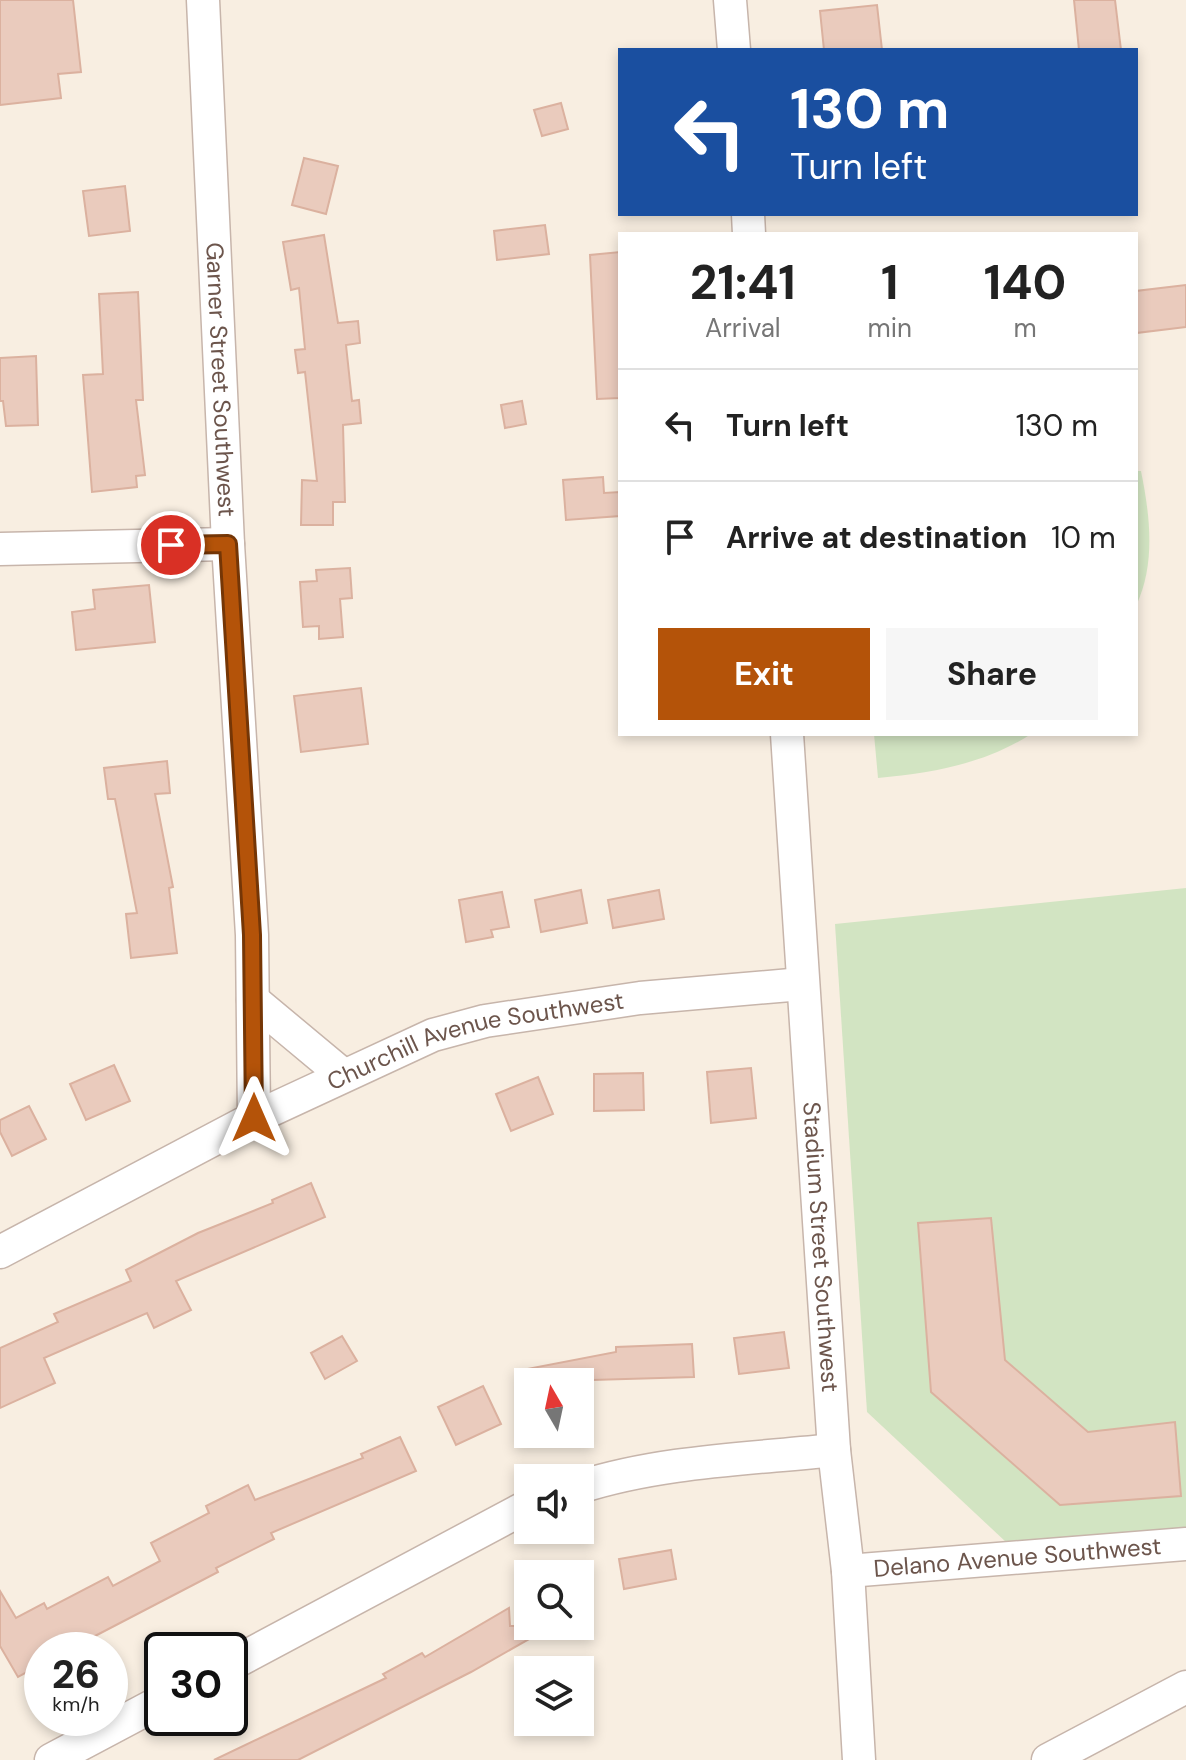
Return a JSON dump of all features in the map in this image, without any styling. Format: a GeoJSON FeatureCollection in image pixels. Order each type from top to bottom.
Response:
{"type":"FeatureCollection","features":[{"type":"Feature","properties":{"kind":"street","name":"Garner Street Southwest"},"geometry":{"type":"LineString","coordinates":[[203,0],[228,544],[252,935],[254,1118]]}},
{"type":"Feature","properties":{"kind":"street"},"geometry":{"type":"LineString","coordinates":[[730,0],[734,48]]}},
{"type":"Feature","properties":{"kind":"street"},"geometry":{"type":"LineString","coordinates":[[0,549],[228,544]]}},
{"type":"Feature","properties":{"kind":"street","name":"Stadium Street Southwest"},"geometry":{"type":"LineString","coordinates":[[787,736],[834,1450],[848,1571],[859,1760]]}},
{"type":"Feature","properties":{"kind":"street","name":"Churchill Avenue Southwest"},"geometry":{"type":"LineString","coordinates":[[0,1252],[254,1118],[399,1048],[485,1021],[640,998],[802,984]]}},
{"type":"Feature","properties":{"kind":"street"},"geometry":{"type":"LineString","coordinates":[[253,1000],[343,1075]]}},
{"type":"Feature","properties":{"kind":"street"},"geometry":{"type":"LineString","coordinates":[[594,1483],[618,1476],[710,1463],[834,1450]]}},
{"type":"Feature","properties":{"kind":"street"},"geometry":{"type":"LineString","coordinates":[[248,1655],[514,1513]]}},
{"type":"Feature","properties":{"kind":"street","name":"Delano Avenue Southwest"},"geometry":{"type":"LineString","coordinates":[[848,1571],[1186,1544]]}},
{"type":"Feature","properties":{"kind":"street"},"geometry":{"type":"LineString","coordinates":[[1048,1760],[1186,1687]]}},
{"type":"Feature","properties":{"kind":"street"},"geometry":{"type":"LineString","coordinates":[[51,1760],[144,1711]]}},
{"type":"Feature","properties":{"kind":"green space"},"geometry":{"type":"Polygon","coordinates":[[[1138,471],[1141,471],[1147,505],[1149,539],[1138,601],[1138,471]]]}},
{"type":"Feature","properties":{"kind":"green space"},"geometry":{"type":"Polygon","coordinates":[[[874,736],[1027,736],[977,760],[878,778],[874,736]]]}},
{"type":"Feature","properties":{"kind":"green space"},"geometry":{"type":"Polygon","coordinates":[[[1186,888],[1186,1531],[1022,1557],[867,1412],[835,924],[1186,888]]]}},
{"type":"Feature","properties":{"kind":"building"},"geometry":{"type":"Polygon","coordinates":[[[0,0],[73,0],[81,72],[58,74],[61,98],[0,105],[0,0]]]}},
{"type":"Feature","properties":{"kind":"building"},"geometry":{"type":"Polygon","coordinates":[[[1074,0],[1115,0],[1121,48],[1079,48],[1074,0]]]}},
{"type":"Feature","properties":{"kind":"building"},"geometry":{"type":"Polygon","coordinates":[[[877,5],[882,48],[824,48],[820,11],[877,5]]]}},
{"type":"Feature","properties":{"kind":"building"},"geometry":{"type":"Polygon","coordinates":[[[561,103],[568,129],[542,136],[534,110],[561,103]]]}},
{"type":"Feature","properties":{"kind":"building"},"geometry":{"type":"Polygon","coordinates":[[[304,158],[338,166],[326,214],[292,205],[304,158]]]}},
{"type":"Feature","properties":{"kind":"building"},"geometry":{"type":"Polygon","coordinates":[[[125,186],[130,231],[89,236],[83,191],[125,186]]]}},
{"type":"Feature","properties":{"kind":"building"},"geometry":{"type":"Polygon","coordinates":[[[545,225],[549,254],[497,260],[494,231],[545,225]]]}},
{"type":"Feature","properties":{"kind":"building"},"geometry":{"type":"Polygon","coordinates":[[[324,235],[338,323],[358,321],[360,343],[346,345],[352,401],[359,400],[361,423],[343,425],[345,502],[333,502],[333,525],[301,525],[302,480],[317,481],[305,372],[298,373],[295,350],[305,349],[299,288],[291,290],[283,242],[324,235]]]}},
{"type":"Feature","properties":{"kind":"building"},"geometry":{"type":"Polygon","coordinates":[[[618,252],[618,398],[597,399],[590,255],[618,252]]]}},
{"type":"Feature","properties":{"kind":"building"},"geometry":{"type":"Polygon","coordinates":[[[1186,285],[1186,327],[1138,333],[1138,291],[1186,285]]]}},
{"type":"Feature","properties":{"kind":"building"},"geometry":{"type":"Polygon","coordinates":[[[138,292],[143,400],[136,400],[145,475],[136,476],[137,487],[92,492],[83,375],[103,374],[99,294],[138,292]]]}},
{"type":"Feature","properties":{"kind":"building"},"geometry":{"type":"Polygon","coordinates":[[[36,356],[38,425],[6,426],[3,401],[0,401],[0,358],[36,356]]]}},
{"type":"Feature","properties":{"kind":"building"},"geometry":{"type":"Polygon","coordinates":[[[522,401],[526,424],[505,428],[501,405],[522,401]]]}},
{"type":"Feature","properties":{"kind":"building"},"geometry":{"type":"Polygon","coordinates":[[[603,477],[604,493],[618,492],[618,516],[566,520],[563,480],[603,477]]]}},
{"type":"Feature","properties":{"kind":"building"},"geometry":{"type":"Polygon","coordinates":[[[350,568],[352,598],[340,599],[343,637],[319,639],[319,626],[303,627],[300,582],[317,581],[316,570],[350,568]]]}},
{"type":"Feature","properties":{"kind":"building"},"geometry":{"type":"Polygon","coordinates":[[[149,585],[155,642],[76,650],[72,612],[95,609],[93,590],[149,585]]]}},
{"type":"Feature","properties":{"kind":"building"},"geometry":{"type":"Polygon","coordinates":[[[361,688],[368,744],[301,752],[294,696],[361,688]]]}},
{"type":"Feature","properties":{"kind":"building"},"geometry":{"type":"Polygon","coordinates":[[[167,761],[170,793],[155,794],[173,887],[169,888],[177,953],[131,958],[126,914],[137,913],[115,799],[108,799],[104,768],[167,761]]]}},
{"type":"Feature","properties":{"kind":"building"},"geometry":{"type":"Polygon","coordinates":[[[581,890],[587,923],[541,932],[535,900],[581,890]]]}},
{"type":"Feature","properties":{"kind":"building"},"geometry":{"type":"Polygon","coordinates":[[[659,890],[664,919],[613,928],[608,900],[659,890]]]}},
{"type":"Feature","properties":{"kind":"building"},"geometry":{"type":"Polygon","coordinates":[[[502,892],[509,927],[491,930],[493,937],[466,942],[459,900],[502,892]]]}},
{"type":"Feature","properties":{"kind":"building"},"geometry":{"type":"Polygon","coordinates":[[[114,1065],[130,1101],[86,1120],[70,1084],[114,1065]]]}},
{"type":"Feature","properties":{"kind":"building"},"geometry":{"type":"Polygon","coordinates":[[[751,1068],[756,1118],[711,1123],[707,1072],[751,1068]]]}},
{"type":"Feature","properties":{"kind":"building"},"geometry":{"type":"Polygon","coordinates":[[[643,1073],[644,1110],[594,1111],[594,1074],[643,1073]]]}},
{"type":"Feature","properties":{"kind":"building"},"geometry":{"type":"Polygon","coordinates":[[[538,1077],[553,1114],[511,1131],[496,1094],[538,1077]]]}},
{"type":"Feature","properties":{"kind":"building"},"geometry":{"type":"Polygon","coordinates":[[[29,1106],[46,1139],[12,1156],[0,1132],[0,1120],[29,1106]]]}},
{"type":"Feature","properties":{"kind":"building"},"geometry":{"type":"Polygon","coordinates":[[[311,1183],[325,1217],[176,1281],[191,1310],[154,1328],[147,1313],[44,1358],[55,1383],[0,1408],[0,1348],[58,1322],[54,1314],[131,1281],[126,1270],[198,1233],[273,1203],[272,1200],[311,1183]]]}},
{"type":"Feature","properties":{"kind":"building"},"geometry":{"type":"Polygon","coordinates":[[[991,1218],[1005,1360],[1088,1432],[1175,1422],[1181,1496],[1060,1505],[931,1392],[918,1223],[991,1218]]]}},
{"type":"Feature","properties":{"kind":"building"},"geometry":{"type":"Polygon","coordinates":[[[784,1332],[789,1368],[739,1374],[734,1338],[784,1332]]]}},
{"type":"Feature","properties":{"kind":"building"},"geometry":{"type":"Polygon","coordinates":[[[342,1336],[357,1361],[325,1379],[311,1353],[342,1336]]]}},
{"type":"Feature","properties":{"kind":"building"},"geometry":{"type":"Polygon","coordinates":[[[692,1344],[694,1377],[594,1380],[594,1368],[532,1368],[616,1352],[616,1347],[692,1344]]]}},
{"type":"Feature","properties":{"kind":"building"},"geometry":{"type":"Polygon","coordinates":[[[483,1386],[501,1424],[456,1445],[438,1407],[483,1386]]]}},
{"type":"Feature","properties":{"kind":"building"},"geometry":{"type":"Polygon","coordinates":[[[400,1437],[416,1471],[271,1533],[274,1539],[216,1568],[218,1572],[103,1632],[24,1632],[24,1674],[18,1677],[0,1646],[0,1591],[16,1618],[44,1603],[47,1609],[108,1577],[113,1586],[160,1561],[151,1543],[209,1513],[206,1506],[248,1485],[255,1500],[363,1458],[361,1454],[400,1437]]]}},
{"type":"Feature","properties":{"kind":"building"},"geometry":{"type":"Polygon","coordinates":[[[671,1550],[676,1579],[624,1589],[619,1559],[671,1550]]]}},
{"type":"Feature","properties":{"kind":"building"},"geometry":{"type":"Polygon","coordinates":[[[509,1608],[514,1640],[527,1640],[298,1760],[214,1760],[386,1678],[383,1674],[422,1653],[425,1657],[509,1608]]]}},
{"type":"Feature","properties":{"kind":"route"},"geometry":{"type":"LineString","coordinates":[[171,545],[228,544],[252,935],[254,1118]]}}]}
